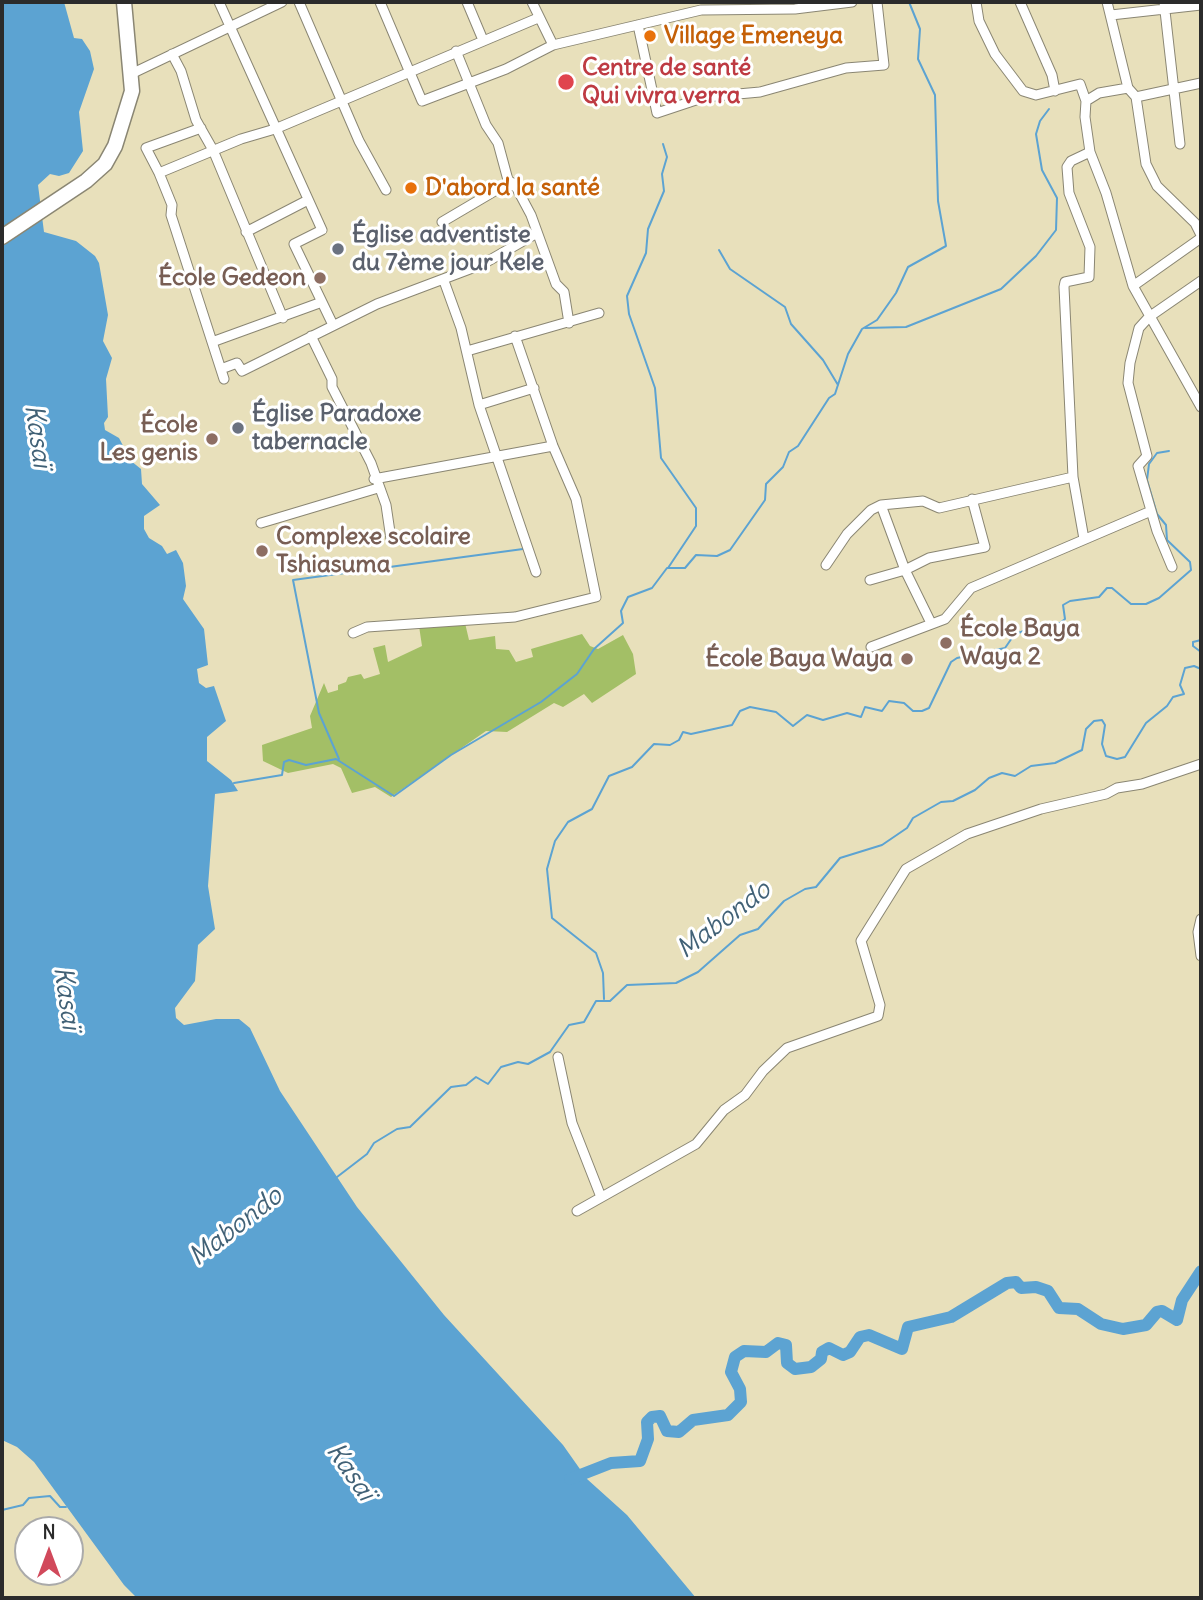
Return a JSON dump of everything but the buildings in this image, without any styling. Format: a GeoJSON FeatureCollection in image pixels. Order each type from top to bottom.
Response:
{"type":"FeatureCollection","features":[{"type":"Feature","properties":{"kind":"main road"},"geometry":{"type":"LineString","coordinates":[[2,237],[59,201],[105,164],[116,146],[125,122],[131,74],[124,2]]}},
{"type":"Feature","properties":{"kind":"street"},"geometry":{"type":"LineString","coordinates":[[219,2],[322,230],[295,244],[333,325]]}},
{"type":"Feature","properties":{"kind":"street"},"geometry":{"type":"LineString","coordinates":[[131,74],[282,2]]}},
{"type":"Feature","properties":{"kind":"street"},"geometry":{"type":"LineString","coordinates":[[299,2],[359,141],[386,190]]}},
{"type":"Feature","properties":{"kind":"street"},"geometry":{"type":"LineString","coordinates":[[380,2],[422,102],[468,85],[553,45],[701,10],[795,9],[852,2]]}},
{"type":"Feature","properties":{"kind":"street"},"geometry":{"type":"LineString","coordinates":[[467,2],[483,40]]}},
{"type":"Feature","properties":{"kind":"street"},"geometry":{"type":"LineString","coordinates":[[532,2],[553,45]]}},
{"type":"Feature","properties":{"kind":"street"},"geometry":{"type":"LineString","coordinates":[[638,25],[657,113],[705,97],[760,93],[846,68],[884,65],[877,2]]}},
{"type":"Feature","properties":{"kind":"street"},"geometry":{"type":"LineString","coordinates":[[976,2],[979,21],[995,54],[1023,92],[1035,95],[1080,84],[1086,101],[1084,117],[1090,152],[1106,192],[1133,286],[1201,407]]}},
{"type":"Feature","properties":{"kind":"street"},"geometry":{"type":"LineString","coordinates":[[1020,2],[1052,75],[1055,90]]}},
{"type":"Feature","properties":{"kind":"street"},"geometry":{"type":"LineString","coordinates":[[1107,2],[1128,88],[1136,97],[1146,164],[1157,186],[1195,223],[1201,236],[1133,286]]}},
{"type":"Feature","properties":{"kind":"street"},"geometry":{"type":"LineString","coordinates":[[1111,15],[1165,5],[1201,5]]}},
{"type":"Feature","properties":{"kind":"street"},"geometry":{"type":"LineString","coordinates":[[1165,5],[1180,144]]}},
{"type":"Feature","properties":{"kind":"street"},"geometry":{"type":"LineString","coordinates":[[159,173],[213,150],[275,129],[538,18]]}},
{"type":"Feature","properties":{"kind":"street"},"geometry":{"type":"LineString","coordinates":[[456,51],[486,125],[498,144],[508,180],[515,185],[556,284],[564,292],[569,323]]}},
{"type":"Feature","properties":{"kind":"street"},"geometry":{"type":"LineString","coordinates":[[172,54],[282,318]]}},
{"type":"Feature","properties":{"kind":"street"},"geometry":{"type":"LineString","coordinates":[[1136,97],[1201,83]]}},
{"type":"Feature","properties":{"kind":"street"},"geometry":{"type":"LineString","coordinates":[[1086,101],[1099,93],[1128,88]]}},
{"type":"Feature","properties":{"kind":"street"},"geometry":{"type":"LineString","coordinates":[[201,128],[146,148],[172,205],[172,215],[223,374],[237,363],[242,371],[377,304],[483,264],[537,233]]}},
{"type":"Feature","properties":{"kind":"street"},"geometry":{"type":"LineString","coordinates":[[1084,539],[1073,477],[1064,287],[1065,282],[1089,277],[1090,247],[1069,192],[1068,167],[1071,161],[1090,152]]}},
{"type":"Feature","properties":{"kind":"street"},"geometry":{"type":"LineString","coordinates":[[442,222],[498,189],[515,185]]}},
{"type":"Feature","properties":{"kind":"street"},"geometry":{"type":"LineString","coordinates":[[246,232],[309,200]]}},
{"type":"Feature","properties":{"kind":"street"},"geometry":{"type":"LineString","coordinates":[[443,281],[467,351],[479,405],[536,572]]}},
{"type":"Feature","properties":{"kind":"street"},"geometry":{"type":"LineString","coordinates":[[1172,567],[1138,466],[1147,456],[1128,383],[1136,334],[1149,317],[1201,281]]}},
{"type":"Feature","properties":{"kind":"street"},"geometry":{"type":"LineString","coordinates":[[212,342],[322,302]]}},
{"type":"Feature","properties":{"kind":"street"},"geometry":{"type":"LineString","coordinates":[[467,351],[599,313]]}},
{"type":"Feature","properties":{"kind":"street"},"geometry":{"type":"LineString","coordinates":[[311,336],[332,379],[331,387],[371,463],[386,505],[391,539]]}},
{"type":"Feature","properties":{"kind":"street"},"geometry":{"type":"LineString","coordinates":[[354,633],[367,627],[515,617],[596,597],[576,499],[553,446],[515,337]]}},
{"type":"Feature","properties":{"kind":"street"},"geometry":{"type":"LineString","coordinates":[[479,405],[534,388]]}},
{"type":"Feature","properties":{"kind":"street"},"geometry":{"type":"LineString","coordinates":[[261,523],[376,483],[553,446]]}},
{"type":"Feature","properties":{"kind":"street"},"geometry":{"type":"LineString","coordinates":[[826,565],[847,534],[871,510],[881,505],[923,500],[939,508],[1073,477]]}},
{"type":"Feature","properties":{"kind":"street"},"geometry":{"type":"LineString","coordinates":[[870,580],[905,570],[929,558],[985,547],[972,499]]}},
{"type":"Feature","properties":{"kind":"street"},"geometry":{"type":"LineString","coordinates":[[881,505],[905,570],[931,623]]}},
{"type":"Feature","properties":{"kind":"street"},"geometry":{"type":"LineString","coordinates":[[871,647],[952,613],[971,588],[1151,511]]}},
{"type":"Feature","properties":{"kind":"street"},"geometry":{"type":"LineString","coordinates":[[577,1211],[696,1144],[724,1110],[745,1096],[763,1070],[787,1048],[878,1016],[880,1005],[861,942],[906,869],[967,834],[1041,809],[1106,794],[1117,788],[1142,784],[1201,764]]}},
{"type":"Feature","properties":{"kind":"street"},"geometry":{"type":"LineString","coordinates":[[1201,919],[1198,932],[1201,956]]}},
{"type":"Feature","properties":{"kind":"street"},"geometry":{"type":"LineString","coordinates":[[558,1057],[572,1123],[601,1197]]}},
{"type":"Feature","properties":{"kind":"green space"},"geometry":{"type":"Polygon","coordinates":[[[465,623],[469,640],[495,636],[496,649],[509,650],[516,662],[533,657],[531,649],[582,634],[590,646],[598,649],[623,635],[633,654],[636,674],[592,703],[584,694],[563,707],[554,703],[507,732],[486,731],[391,797],[375,787],[352,793],[341,768],[333,764],[288,773],[263,761],[262,745],[312,728],[310,716],[324,683],[328,693],[338,690],[338,685],[346,682],[348,677],[361,674],[364,679],[380,674],[373,648],[385,645],[388,662],[422,646],[419,626],[465,623]]]}},
{"type":"Feature","properties":{"kind":"water","name":"Kasaï"},"geometry":{"type":"Polygon","coordinates":[[[2,2],[64,2],[74,38],[82,39],[90,51],[94,69],[79,112],[83,151],[69,173],[59,176],[50,174],[38,185],[44,232],[76,241],[95,256],[99,263],[108,315],[103,341],[112,358],[106,379],[108,417],[104,423],[105,430],[119,438],[131,461],[141,469],[142,484],[160,505],[144,516],[144,529],[149,538],[162,546],[167,554],[176,550],[183,563],[186,586],[183,599],[204,629],[208,665],[197,669],[199,683],[206,688],[214,686],[226,721],[207,737],[207,761],[231,780],[238,791],[215,794],[208,886],[215,929],[198,945],[195,981],[175,1008],[176,1018],[184,1025],[216,1019],[239,1019],[250,1028],[280,1091],[357,1207],[444,1315],[563,1445],[587,1479],[627,1515],[696,1598],[137,1598],[124,1585],[84,1530],[84,1516],[74,1516],[34,1462],[17,1447],[2,1440],[2,2]]]}},
{"type":"Feature","properties":{"kind":"waterway"},"geometry":{"type":"LineString","coordinates":[[234,783],[282,775],[284,762],[289,760],[306,765],[336,759],[394,796],[451,755],[541,702],[577,674],[594,649],[623,623],[621,611],[628,597],[652,588],[667,568],[685,568],[696,555],[717,556],[730,550],[765,500],[766,484],[783,467],[789,452],[798,446],[829,398],[835,394],[848,354],[862,329],[877,320],[896,293],[908,267],[946,246],[938,201],[935,95],[918,59],[920,29],[909,2]]}},
{"type":"Feature","properties":{"kind":"waterway"},"geometry":{"type":"LineString","coordinates":[[865,328],[906,327],[1001,289],[1036,256],[1056,230],[1057,198],[1042,170],[1036,134],[1040,121],[1049,109]]}},
{"type":"Feature","properties":{"kind":"waterway"},"geometry":{"type":"LineString","coordinates":[[663,144],[667,157],[662,174],[664,191],[648,229],[646,253],[627,296],[629,314],[655,388],[661,458],[696,508],[696,526],[668,568]]}},
{"type":"Feature","properties":{"kind":"waterway"},"geometry":{"type":"LineString","coordinates":[[719,250],[730,269],[785,307],[791,324],[823,360],[838,385]]}},
{"type":"Feature","properties":{"kind":"waterway"},"geometry":{"type":"LineString","coordinates":[[604,999],[603,973],[596,953],[552,918],[547,869],[555,841],[568,822],[592,809],[609,776],[632,767],[654,744],[670,745],[679,740],[683,732],[691,734],[732,725],[740,711],[750,707],[776,712],[793,726],[807,715],[823,720],[847,713],[861,717],[865,707],[882,711],[889,701],[904,703],[913,711],[922,711],[929,708],[951,662],[957,658],[1005,648],[1014,635],[1042,623],[1060,623],[1065,619],[1063,605],[1070,601],[1099,597],[1107,588],[1112,588],[1131,604],[1146,604],[1159,598],[1191,570],[1190,562],[1167,540],[1166,525],[1157,514],[1147,480],[1149,464],[1157,453],[1169,451]]}},
{"type":"Feature","properties":{"kind":"waterway"},"geometry":{"type":"LineString","coordinates":[[339,759],[319,713],[293,580],[523,549]]}},
{"type":"Feature","properties":{"kind":"waterway","name":"Mabondo"},"geometry":{"type":"LineString","coordinates":[[1201,640],[1193,642],[1193,646],[1201,652]]}},
{"type":"Feature","properties":{"kind":"waterway","name":"Mabondo"},"geometry":{"type":"LineString","coordinates":[[337,1177],[367,1154],[374,1143],[397,1129],[410,1127],[451,1087],[466,1085],[476,1077],[488,1084],[501,1067],[518,1062],[528,1064],[550,1052],[569,1025],[584,1022],[596,1001],[610,1001],[627,985],[676,983],[698,972],[740,935],[758,929],[784,901],[805,889],[816,887],[840,858],[882,845],[907,828],[913,818],[941,802],[953,801],[975,790],[989,778],[1002,773],[1015,776],[1031,766],[1055,763],[1082,750],[1086,729],[1094,721],[1102,720],[1105,725],[1102,744],[1106,756],[1117,759],[1125,757],[1146,723],[1167,706],[1173,697],[1184,694],[1180,685],[1185,668],[1194,666],[1201,669]]}},
{"type":"Feature","properties":{"kind":"waterway","name":"Mabondo"},"geometry":{"type":"LineString","coordinates":[[570,1479],[611,1463],[640,1461],[648,1439],[647,1422],[652,1417],[660,1416],[667,1431],[679,1432],[693,1420],[728,1415],[741,1402],[740,1389],[731,1372],[735,1357],[744,1351],[766,1352],[778,1343],[786,1345],[787,1363],[795,1369],[811,1367],[821,1359],[822,1352],[829,1348],[843,1355],[850,1352],[860,1337],[869,1335],[902,1349],[908,1327],[951,1317],[1007,1283],[1016,1282],[1021,1288],[1036,1287],[1048,1291],[1059,1308],[1078,1309],[1101,1324],[1123,1329],[1146,1325],[1157,1312],[1162,1311],[1177,1320],[1182,1300],[1201,1271]]}},
{"type":"Feature","properties":{"kind":"waterway"},"geometry":{"type":"LineString","coordinates":[[2,1510],[23,1505],[29,1498],[50,1496],[60,1507],[66,1507]]}},
{"type":"Feature","properties":{"kind":"place","name":"Village Emeneya"},"geometry":{"type":"Point","coordinates":[650,36]}},
{"type":"Feature","properties":{"kind":"place","name":"Centre de santé Qui vivra verra"},"geometry":{"type":"Point","coordinates":[566,82]}},
{"type":"Feature","properties":{"kind":"place","name":"D'abord la santé"},"geometry":{"type":"Point","coordinates":[411,188]}},
{"type":"Feature","properties":{"kind":"place","name":"Église adventiste du 7ème jour Kele"},"geometry":{"type":"Point","coordinates":[338,249]}},
{"type":"Feature","properties":{"kind":"place","name":"École Gedeon"},"geometry":{"type":"Point","coordinates":[320,278]}},
{"type":"Feature","properties":{"kind":"place","name":"Église Paradoxe tabernacle"},"geometry":{"type":"Point","coordinates":[238,428]}},
{"type":"Feature","properties":{"kind":"place","name":"École Les genis"},"geometry":{"type":"Point","coordinates":[212,439]}},
{"type":"Feature","properties":{"kind":"place","name":"Complexe scolaire Tshiasuma"},"geometry":{"type":"Point","coordinates":[262,551]}},
{"type":"Feature","properties":{"kind":"place","name":"École Baya Waya 2"},"geometry":{"type":"Point","coordinates":[946,643]}},
{"type":"Feature","properties":{"kind":"place","name":"École Baya Waya"},"geometry":{"type":"Point","coordinates":[907,659]}}]}
